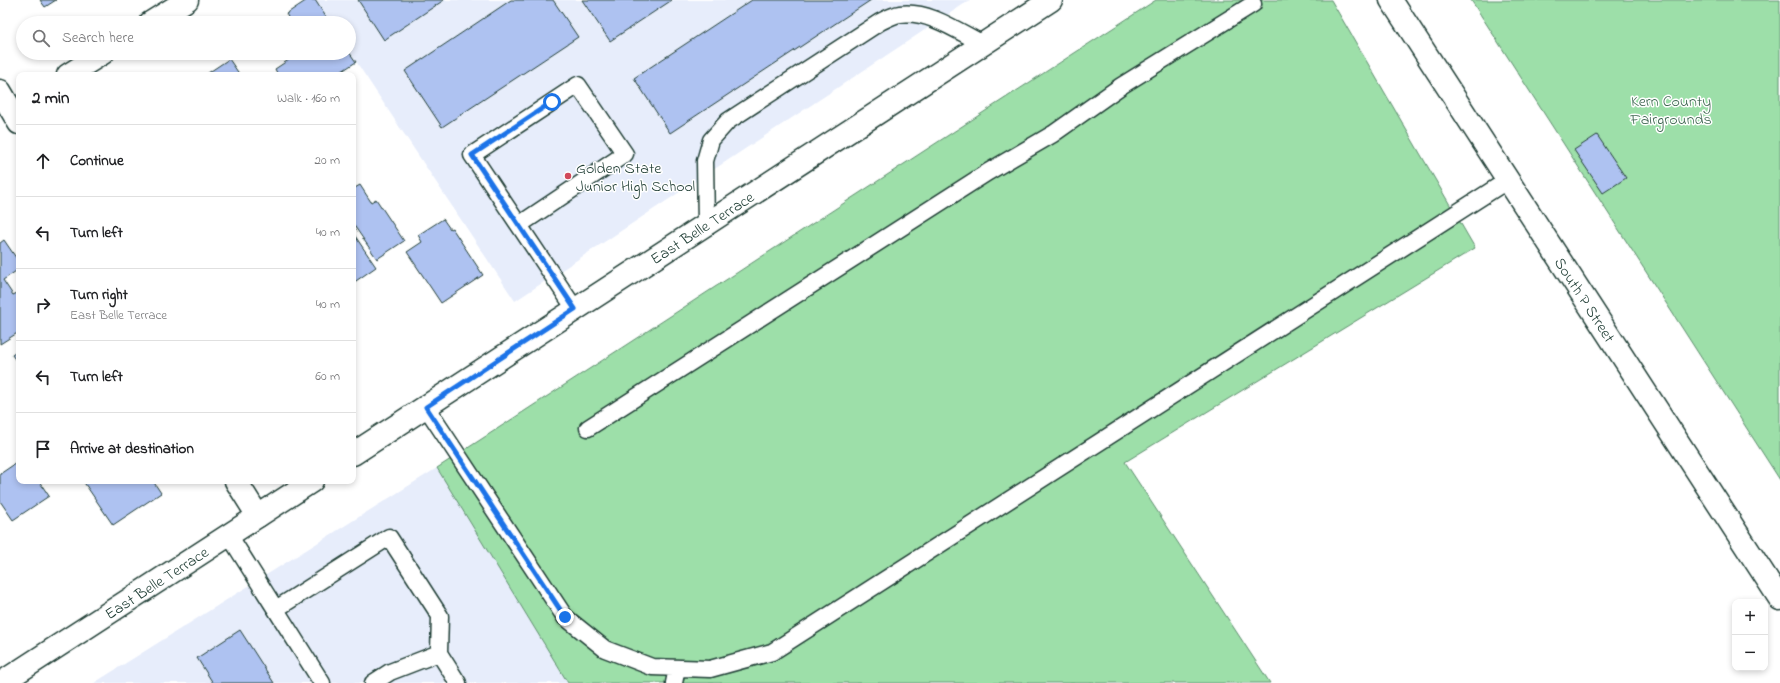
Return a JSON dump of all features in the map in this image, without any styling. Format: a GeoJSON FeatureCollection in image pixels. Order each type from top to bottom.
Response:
{"type":"FeatureCollection","features":[{"type":"Feature","properties":{"kind":"street"},"geometry":{"type":"LineString","coordinates":[[161,16],[187,0]]}},
{"type":"Feature","properties":{"kind":"street","name":"East Belle Terrace"},"geometry":{"type":"LineString","coordinates":[[356,452],[1051,0]]}},
{"type":"Feature","properties":{"kind":"street","name":"South P Street"},"geometry":{"type":"LineString","coordinates":[[1391,0],[1780,599]]}},
{"type":"Feature","properties":{"kind":"street"},"geometry":{"type":"LineString","coordinates":[[73,72],[92,60]]}},
{"type":"Feature","properties":{"kind":"street"},"geometry":{"type":"LineString","coordinates":[[0,91],[16,112]]}},
{"type":"Feature","properties":{"kind":"street"},"geometry":{"type":"LineString","coordinates":[[238,484],[258,516]]}},
{"type":"Feature","properties":{"kind":"street","name":"East Belle Terrace"},"geometry":{"type":"LineString","coordinates":[[1,683],[307,484]]}},
{"type":"Feature","properties":{"kind":"lane"},"geometry":{"type":"LineString","coordinates":[[588,428],[982,176],[1053,134],[1121,86],[1253,4]]}},
{"type":"Feature","properties":{"kind":"lane"},"geometry":{"type":"LineString","coordinates":[[706,224],[705,161],[711,140],[728,121],[880,22],[899,14],[917,14],[933,19],[983,44]]}},
{"type":"Feature","properties":{"kind":"lane"},"geometry":{"type":"LineString","coordinates":[[519,225],[625,154],[578,85],[472,155],[575,309]]}},
{"type":"Feature","properties":{"kind":"lane"},"geometry":{"type":"LineString","coordinates":[[426,407],[565,617],[605,650],[652,667],[676,675],[710,669],[772,652],[1508,180]]}},
{"type":"Feature","properties":{"kind":"lane"},"geometry":{"type":"LineString","coordinates":[[229,535],[322,683]]}},
{"type":"Feature","properties":{"kind":"lane"},"geometry":{"type":"LineString","coordinates":[[276,609],[389,537],[440,616],[439,653],[458,683]]}},
{"type":"Feature","properties":{"kind":"lane"},"geometry":{"type":"LineString","coordinates":[[373,683],[390,672],[439,653]]}},
{"type":"Feature","properties":{"kind":"shaded area","name":"Golden State Junior High School"},"geometry":{"type":"Polygon","coordinates":[[[315,0],[970,0],[515,301],[355,60],[356,16],[325,16],[315,0]]]}},
{"type":"Feature","properties":{"kind":"shaded area"},"geometry":{"type":"Polygon","coordinates":[[[437,468],[568,683],[94,683],[437,468]]]}},
{"type":"Feature","properties":{"kind":"green space"},"geometry":{"type":"Polygon","coordinates":[[[1156,0],[1331,0],[1475,248],[1125,462],[1270,683],[568,683],[437,468],[1156,0]]]}},
{"type":"Feature","properties":{"kind":"green space","name":"Kern County Fairgrounds"},"geometry":{"type":"Polygon","coordinates":[[[1471,0],[1780,0],[1780,480],[1471,0]]]}},
{"type":"Feature","properties":{"kind":"building"},"geometry":{"type":"Polygon","coordinates":[[[40,0],[56,0],[45,7],[40,0]]]}},
{"type":"Feature","properties":{"kind":"building"},"geometry":{"type":"Polygon","coordinates":[[[307,0],[315,0],[325,16],[287,16],[286,14],[307,0]]]}},
{"type":"Feature","properties":{"kind":"building"},"geometry":{"type":"Polygon","coordinates":[[[358,0],[444,0],[384,40],[358,0]]]}},
{"type":"Feature","properties":{"kind":"building"},"geometry":{"type":"Polygon","coordinates":[[[511,0],[553,0],[578,37],[442,127],[405,71],[511,0]]]}},
{"type":"Feature","properties":{"kind":"building"},"geometry":{"type":"Polygon","coordinates":[[[582,0],[672,0],[610,41],[582,0]]]}},
{"type":"Feature","properties":{"kind":"building"},"geometry":{"type":"Polygon","coordinates":[[[752,0],[871,0],[670,133],[634,78],[752,0]]]}},
{"type":"Feature","properties":{"kind":"building"},"geometry":{"type":"Polygon","coordinates":[[[230,60],[238,72],[210,72],[230,60]]]}},
{"type":"Feature","properties":{"kind":"building"},"geometry":{"type":"Polygon","coordinates":[[[288,60],[355,60],[356,62],[341,72],[276,72],[275,69],[288,60]]]}},
{"type":"Feature","properties":{"kind":"building"},"geometry":{"type":"Polygon","coordinates":[[[1597,135],[1626,178],[1603,193],[1574,150],[1597,135]]]}},
{"type":"Feature","properties":{"kind":"building"},"geometry":{"type":"Polygon","coordinates":[[[360,185],[371,202],[376,199],[404,241],[377,259],[356,228],[356,187],[360,185]]]}},
{"type":"Feature","properties":{"kind":"building"},"geometry":{"type":"Polygon","coordinates":[[[443,219],[450,229],[452,228],[483,275],[441,303],[407,252],[422,242],[418,235],[443,219]]]}},
{"type":"Feature","properties":{"kind":"building"},"geometry":{"type":"Polygon","coordinates":[[[356,237],[376,267],[356,281],[356,237]]]}},
{"type":"Feature","properties":{"kind":"building"},"geometry":{"type":"Polygon","coordinates":[[[4,240],[16,258],[16,271],[3,280],[13,295],[16,294],[16,334],[0,344],[0,243],[4,240]]]}},
{"type":"Feature","properties":{"kind":"building"},"geometry":{"type":"Polygon","coordinates":[[[16,352],[16,361],[12,355],[16,352]]]}},
{"type":"Feature","properties":{"kind":"building"},"geometry":{"type":"Polygon","coordinates":[[[16,463],[16,484],[41,484],[49,496],[13,520],[0,501],[0,474],[16,463]]]}},
{"type":"Feature","properties":{"kind":"building"},"geometry":{"type":"Polygon","coordinates":[[[85,484],[155,484],[161,493],[113,525],[85,484]]]}},
{"type":"Feature","properties":{"kind":"building"},"geometry":{"type":"Polygon","coordinates":[[[240,630],[274,683],[213,683],[197,658],[240,630]]]}},
{"type":"Feature","properties":{"kind":"place","name":"Golden State Junior High School"},"geometry":{"type":"Point","coordinates":[568,176]}},
{"type":"Feature","properties":{"kind":"route"},"geometry":{"type":"LineString","coordinates":[[552,102],[472,155],[575,309],[426,407],[565,617]]}}]}
